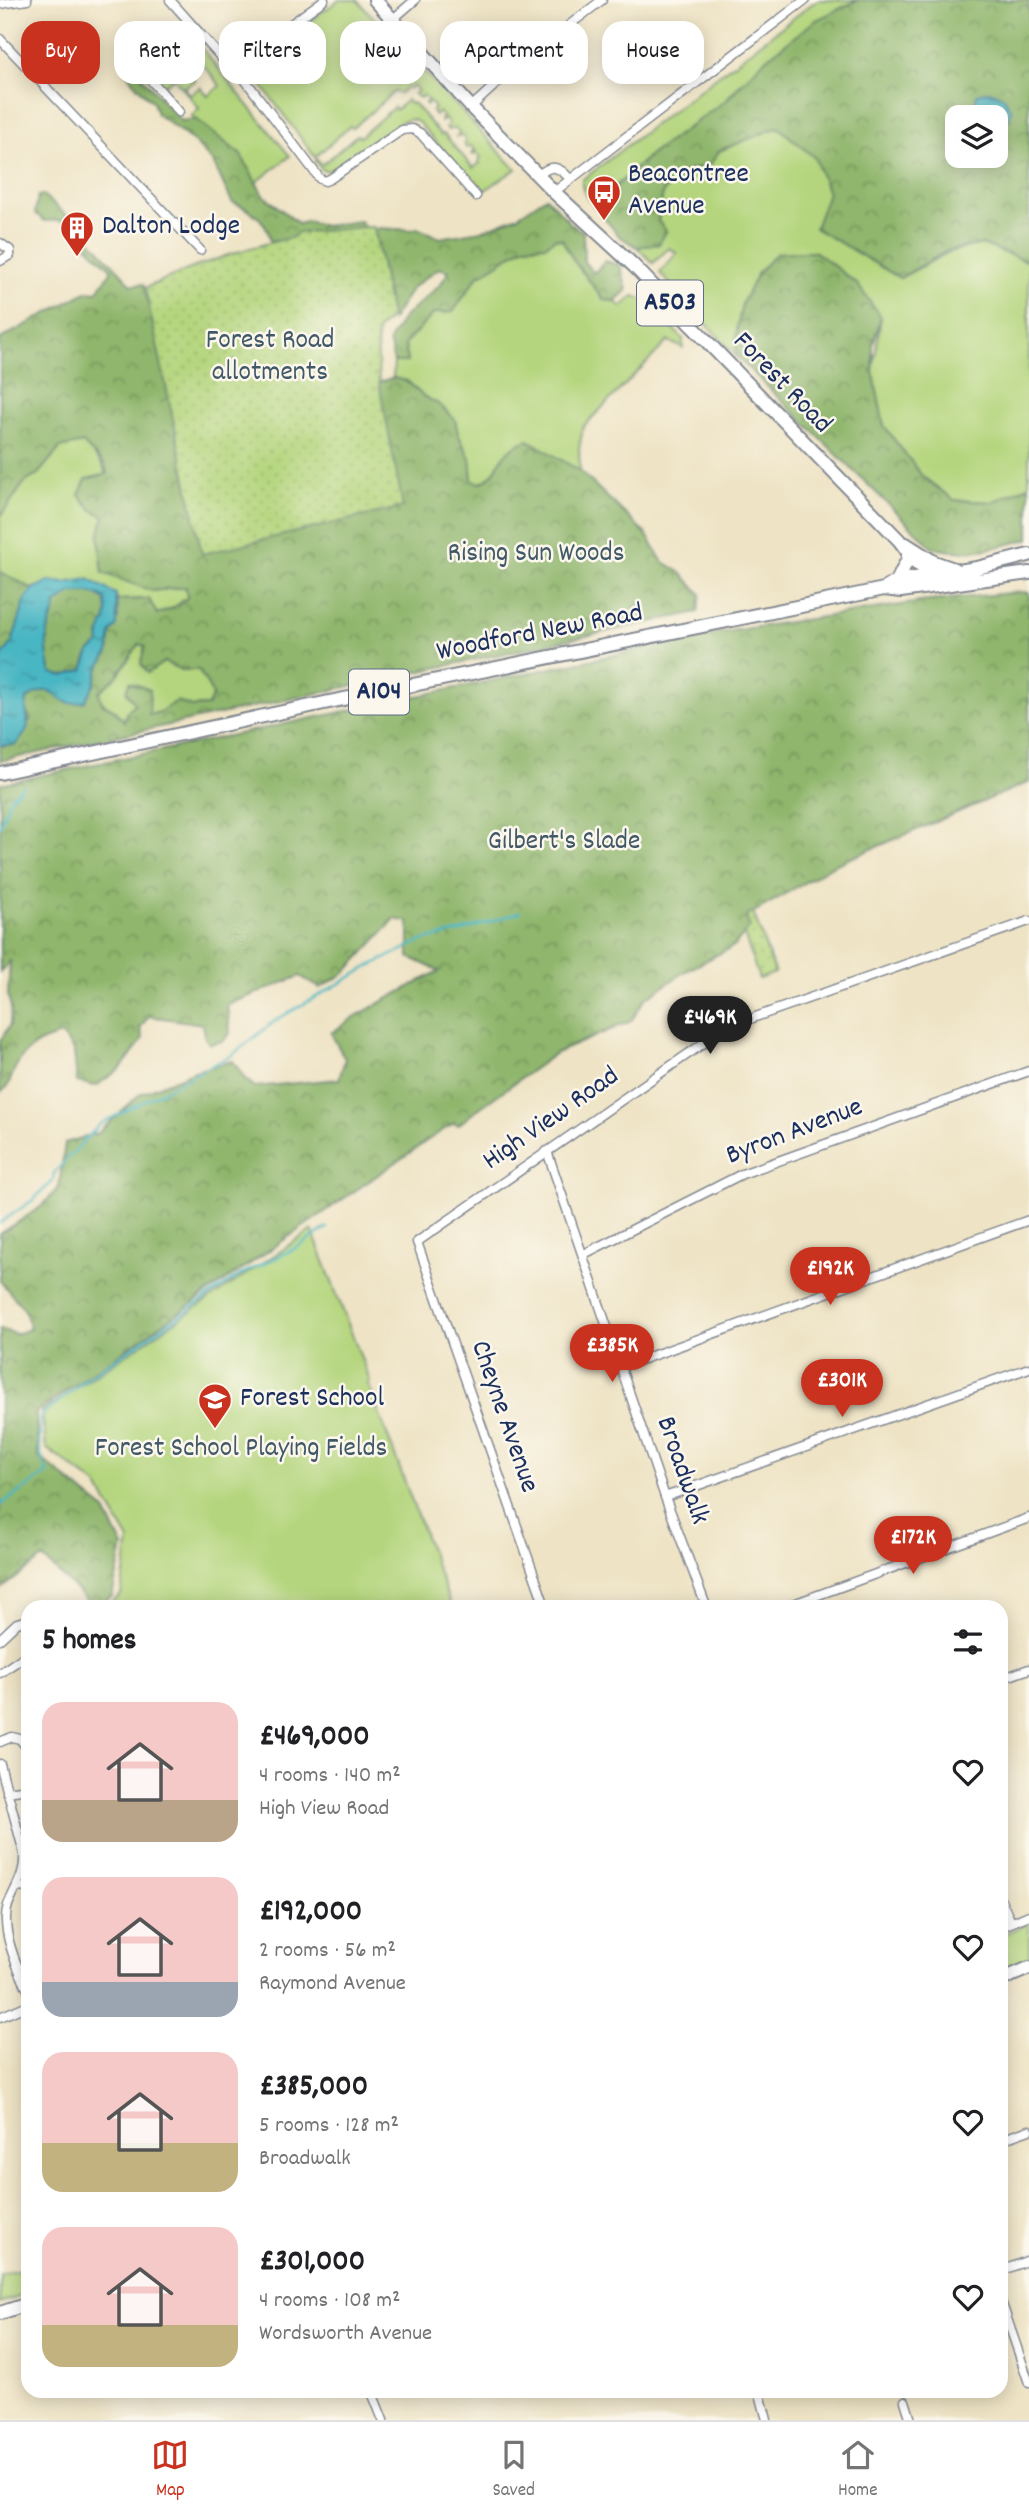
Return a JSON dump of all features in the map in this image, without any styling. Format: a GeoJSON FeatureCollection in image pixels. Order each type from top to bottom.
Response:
{"type":"FeatureCollection","features":[{"type":"Feature","properties":{"kind":"main road","name":"Forest Road"},"geometry":{"type":"LineString","coordinates":[[375,0],[471,107],[554,192],[633,265],[899,540],[918,564],[953,583]]}},
{"type":"Feature","properties":{"kind":"main road","name":"A503"},"geometry":{"type":"LineString","coordinates":[[899,540],[944,568],[962,571]]}},
{"type":"Feature","properties":{"kind":"main road"},"geometry":{"type":"LineString","coordinates":[[897,581],[908,553]]}},
{"type":"Feature","properties":{"kind":"main road","name":"Woodford New Road"},"geometry":{"type":"LineString","coordinates":[[884,589],[897,581],[962,571],[1029,555]]}},
{"type":"Feature","properties":{"kind":"main road","name":"Woodford New Road"},"geometry":{"type":"LineString","coordinates":[[0,773],[329,702],[884,589],[901,591],[1029,573]]}},
{"type":"Feature","properties":{"kind":"main road"},"geometry":{"type":"LineString","coordinates":[[1008,1977],[1029,1968]]}},
{"type":"Feature","properties":{"kind":"main road"},"geometry":{"type":"LineString","coordinates":[[0,2313],[21,2306]]}},
{"type":"Feature","properties":{"kind":"street"},"geometry":{"type":"LineString","coordinates":[[0,5],[27,0]]}},
{"type":"Feature","properties":{"kind":"street"},"geometry":{"type":"LineString","coordinates":[[170,0],[188,21]]}},
{"type":"Feature","properties":{"kind":"street"},"geometry":{"type":"LineString","coordinates":[[295,21],[324,0]]}},
{"type":"Feature","properties":{"kind":"street"},"geometry":{"type":"LineString","coordinates":[[392,20],[415,0]]}},
{"type":"Feature","properties":{"kind":"street"},"geometry":{"type":"LineString","coordinates":[[471,107],[516,66],[602,0]]}},
{"type":"Feature","properties":{"kind":"street"},"geometry":{"type":"LineString","coordinates":[[554,192],[805,0]]}},
{"type":"Feature","properties":{"kind":"street"},"geometry":{"type":"LineString","coordinates":[[0,39],[200,250]]}},
{"type":"Feature","properties":{"kind":"street"},"geometry":{"type":"LineString","coordinates":[[205,40],[219,55]]}},
{"type":"Feature","properties":{"kind":"street"},"geometry":{"type":"LineString","coordinates":[[154,84],[179,112]]}},
{"type":"Feature","properties":{"kind":"street"},"geometry":{"type":"LineString","coordinates":[[248,84],[320,179],[325,181],[408,128],[420,133],[476,196]]}},
{"type":"Feature","properties":{"kind":"street"},"geometry":{"type":"LineString","coordinates":[[538,175],[548,168],[556,167],[570,179]]}},
{"type":"Feature","properties":{"kind":"street"},"geometry":{"type":"LineString","coordinates":[[0,243],[9,250],[10,255],[0,261]]}},
{"type":"Feature","properties":{"kind":"street","name":"High View Road"},"geometry":{"type":"LineString","coordinates":[[417,1242],[727,1027],[1029,921]]}},
{"type":"Feature","properties":{"kind":"street","name":"Byron Avenue"},"geometry":{"type":"LineString","coordinates":[[583,1254],[743,1174],[1029,1071]]}},
{"type":"Feature","properties":{"kind":"street","name":"Broadwalk"},"geometry":{"type":"LineString","coordinates":[[547,1151],[665,1497],[704,1600]]}},
{"type":"Feature","properties":{"kind":"street"},"geometry":{"type":"LineString","coordinates":[[621,1367],[1029,1220]]}},
{"type":"Feature","properties":{"kind":"street","name":"Cheyne Avenue"},"geometry":{"type":"LineString","coordinates":[[417,1242],[543,1600]]}},
{"type":"Feature","properties":{"kind":"street"},"geometry":{"type":"LineString","coordinates":[[665,1497],[1029,1368]]}},
{"type":"Feature","properties":{"kind":"street"},"geometry":{"type":"LineString","coordinates":[[804,1600],[1029,1518]]}},
{"type":"Feature","properties":{"kind":"street"},"geometry":{"type":"LineString","coordinates":[[0,1639],[21,1622]]}},
{"type":"Feature","properties":{"kind":"street"},"geometry":{"type":"LineString","coordinates":[[0,1673],[21,1659]]}},
{"type":"Feature","properties":{"kind":"street"},"geometry":{"type":"LineString","coordinates":[[1008,1676],[1029,1669]]}},
{"type":"Feature","properties":{"kind":"street"},"geometry":{"type":"LineString","coordinates":[[0,1742],[12,1737],[21,1740]]}},
{"type":"Feature","properties":{"kind":"street"},"geometry":{"type":"LineString","coordinates":[[0,1764],[21,1836]]}},
{"type":"Feature","properties":{"kind":"street"},"geometry":{"type":"LineString","coordinates":[[7,1792],[21,1790]]}},
{"type":"Feature","properties":{"kind":"street"},"geometry":{"type":"LineString","coordinates":[[21,1878],[4,1905],[13,1960],[21,1976]]}},
{"type":"Feature","properties":{"kind":"street"},"geometry":{"type":"LineString","coordinates":[[1008,1915],[1011,1922]]}},
{"type":"Feature","properties":{"kind":"street"},"geometry":{"type":"LineString","coordinates":[[1008,1924],[1029,1915]]}},
{"type":"Feature","properties":{"kind":"street"},"geometry":{"type":"LineString","coordinates":[[0,2017],[21,2008]]}},
{"type":"Feature","properties":{"kind":"street"},"geometry":{"type":"LineString","coordinates":[[1008,2138],[1029,2130]]}},
{"type":"Feature","properties":{"kind":"street"},"geometry":{"type":"LineString","coordinates":[[1008,2268],[1029,2260]]}},
{"type":"Feature","properties":{"kind":"street"},"geometry":{"type":"LineString","coordinates":[[1008,2322],[1029,2383]]}},
{"type":"Feature","properties":{"kind":"street"},"geometry":{"type":"LineString","coordinates":[[374,2398],[383,2420]]}},
{"type":"Feature","properties":{"kind":"street"},"geometry":{"type":"LineString","coordinates":[[761,2398],[767,2420]]}},
{"type":"Feature","properties":{"kind":"street"},"geometry":{"type":"LineString","coordinates":[[905,2401],[911,2420]]}},
{"type":"Feature","properties":{"kind":"green space"},"geometry":{"type":"Polygon","coordinates":[[[339,0],[357,0],[377,21],[340,21],[340,84],[426,84],[426,73],[516,169],[481,193],[418,122],[411,119],[401,122],[329,171],[322,170],[316,159],[322,165],[357,135],[360,137],[394,107],[396,110],[407,100],[410,104],[413,103],[441,135],[444,134],[473,168],[480,163],[478,161],[481,158],[476,152],[473,155],[475,150],[470,145],[467,148],[464,144],[466,141],[462,135],[457,136],[460,133],[455,128],[448,130],[446,127],[449,124],[445,119],[441,122],[443,117],[439,112],[435,115],[432,111],[435,108],[430,102],[426,105],[428,100],[423,95],[420,98],[414,94],[418,91],[413,86],[410,89],[407,87],[399,94],[395,91],[315,157],[261,84],[326,84],[326,21],[310,21],[339,0]]]}},
{"type":"Feature","properties":{"kind":"green space"},"geometry":{"type":"Polygon","coordinates":[[[817,0],[858,0],[742,82],[725,101],[649,156],[615,187],[601,214],[585,194],[582,180],[817,0]]]}},
{"type":"Feature","properties":{"kind":"green space"},"geometry":{"type":"Polygon","coordinates":[[[858,0],[1029,0],[1029,262],[982,244],[947,251],[900,278],[815,228],[828,193],[815,158],[778,127],[719,151],[710,165],[688,171],[663,192],[658,221],[666,231],[659,244],[637,247],[619,236],[601,214],[615,187],[649,156],[725,101],[763,61],[816,20],[858,0]]]}},
{"type":"Feature","properties":{"kind":"green space"},"geometry":{"type":"Polygon","coordinates":[[[205,52],[219,70],[219,84],[231,84],[290,156],[253,185],[191,116],[199,108],[179,84],[190,84],[184,87],[190,95],[200,87],[208,96],[220,86],[205,67],[205,52]]]}},
{"type":"Feature","properties":{"kind":"green space"},"geometry":{"type":"Polygon","coordinates":[[[135,84],[148,84],[181,121],[196,119],[241,155],[263,195],[299,224],[306,221],[324,226],[360,221],[364,226],[360,233],[270,241],[262,221],[246,208],[232,202],[213,162],[193,141],[157,114],[153,102],[135,84]]]}},
{"type":"Feature","properties":{"kind":"green space"},"geometry":{"type":"Polygon","coordinates":[[[778,126],[815,158],[828,193],[816,228],[900,278],[949,252],[982,244],[1029,262],[1029,486],[992,502],[954,500],[923,477],[884,426],[873,371],[881,317],[737,328],[736,356],[660,273],[677,253],[669,248],[653,263],[637,247],[659,244],[666,231],[658,221],[663,192],[688,171],[710,165],[719,151],[778,126]]]}},
{"type":"Feature","properties":{"kind":"green space","name":"Rising Sun Woods"},"geometry":{"type":"Polygon","coordinates":[[[43,195],[72,220],[132,285],[143,284],[145,288],[202,554],[379,382],[393,378],[407,381],[423,396],[440,405],[455,420],[458,434],[470,458],[472,481],[481,483],[487,479],[507,452],[528,440],[580,471],[646,534],[662,561],[680,572],[701,594],[698,612],[0,761],[0,745],[4,746],[30,720],[25,710],[27,699],[47,690],[53,693],[94,685],[99,668],[108,653],[111,632],[118,619],[117,600],[149,599],[157,614],[173,608],[187,598],[186,587],[152,591],[103,573],[99,537],[104,516],[92,510],[79,495],[86,479],[107,474],[105,465],[83,443],[60,448],[38,474],[24,483],[0,517],[0,339],[88,291],[97,292],[112,270],[61,220],[45,221],[35,213],[38,196],[43,195]],[[139,644],[117,676],[99,692],[102,703],[113,709],[124,721],[127,711],[135,704],[126,691],[130,682],[150,690],[149,715],[160,712],[177,701],[192,707],[208,706],[213,695],[199,670],[182,670],[164,662],[148,673],[141,664],[145,646],[139,644]]]}},
{"type":"Feature","properties":{"kind":"green space"},"geometry":{"type":"Polygon","coordinates":[[[546,197],[570,223],[583,232],[584,262],[594,273],[605,261],[620,265],[627,290],[615,301],[604,300],[574,261],[562,239],[555,238],[546,245],[525,246],[477,277],[453,312],[434,313],[405,344],[407,362],[394,362],[389,341],[403,318],[440,285],[449,271],[439,268],[412,288],[392,320],[375,231],[379,228],[417,228],[440,238],[481,231],[518,216],[546,197]]]}},
{"type":"Feature","properties":{"kind":"green space","name":"Forest Road allotments"},"geometry":{"type":"Polygon","coordinates":[[[374,227],[391,317],[378,330],[379,383],[403,507],[202,554],[145,288],[218,258],[294,237],[297,233],[374,227]]]}},
{"type":"Feature","properties":{"kind":"green space"},"geometry":{"type":"Polygon","coordinates":[[[555,238],[562,239],[574,261],[604,300],[615,301],[621,307],[634,296],[645,300],[683,339],[683,348],[668,341],[583,427],[579,449],[580,471],[528,440],[499,463],[492,477],[481,483],[472,481],[470,458],[458,434],[455,420],[440,405],[423,396],[407,381],[393,378],[394,362],[407,362],[405,344],[434,313],[453,312],[477,277],[525,246],[546,245],[555,238]]]}},
{"type":"Feature","properties":{"kind":"green space"},"geometry":{"type":"Polygon","coordinates":[[[816,252],[857,284],[881,317],[873,344],[873,371],[884,426],[923,477],[954,500],[992,502],[1029,486],[1029,539],[969,551],[932,547],[736,356],[737,328],[742,304],[758,272],[777,253],[816,252]]]}},
{"type":"Feature","properties":{"kind":"green space"},"geometry":{"type":"Polygon","coordinates":[[[83,443],[104,468],[105,474],[92,510],[105,516],[99,537],[103,573],[152,591],[187,587],[187,598],[173,608],[157,614],[149,599],[117,600],[116,594],[72,581],[49,581],[33,589],[0,572],[0,517],[24,483],[38,474],[60,447],[83,443]]]}},
{"type":"Feature","properties":{"kind":"green space"},"geometry":{"type":"Polygon","coordinates":[[[0,572],[33,589],[26,598],[12,643],[0,659],[0,572]]]}},
{"type":"Feature","properties":{"kind":"green space"},"geometry":{"type":"Polygon","coordinates":[[[71,593],[93,593],[105,600],[109,614],[99,635],[100,643],[89,652],[83,670],[62,676],[51,673],[47,638],[56,604],[71,593]]]}},
{"type":"Feature","properties":{"kind":"green space","name":"Gilbert's Slade"},"geometry":{"type":"Polygon","coordinates":[[[1029,593],[1029,782],[834,865],[746,917],[750,927],[734,946],[684,972],[645,999],[631,1021],[556,1053],[458,1125],[454,1123],[431,1138],[36,1412],[38,1456],[104,1509],[123,1547],[112,1596],[106,1600],[87,1600],[43,1558],[0,1590],[0,1329],[15,1334],[30,1329],[25,1310],[0,1281],[0,1234],[42,1206],[59,1187],[65,1143],[98,1133],[140,1094],[195,1071],[233,1061],[245,1079],[255,1087],[339,1079],[345,1059],[331,1033],[356,1016],[439,971],[409,957],[409,922],[395,919],[345,973],[320,988],[300,976],[227,1005],[230,1033],[223,1041],[209,1044],[204,1036],[203,1024],[149,1016],[140,1028],[143,1039],[121,1068],[96,1086],[77,1082],[74,1051],[62,1035],[40,1042],[28,1051],[18,1062],[8,1085],[0,1093],[0,1041],[10,1025],[11,1007],[8,995],[10,961],[0,972],[0,784],[718,633],[920,602],[1029,593]]]}},
{"type":"Feature","properties":{"kind":"green space"},"geometry":{"type":"Polygon","coordinates":[[[139,643],[145,645],[141,663],[148,672],[164,662],[182,670],[199,670],[213,695],[208,706],[192,707],[177,701],[160,712],[149,715],[149,697],[135,704],[124,721],[113,709],[102,703],[98,692],[117,676],[139,643]]]}},
{"type":"Feature","properties":{"kind":"green space"},"geometry":{"type":"Polygon","coordinates":[[[753,912],[775,973],[759,979],[744,934],[750,927],[746,917],[753,912]]]}},
{"type":"Feature","properties":{"kind":"green space","name":"Forest School Playing Fields"},"geometry":{"type":"Polygon","coordinates":[[[312,1230],[449,1600],[115,1600],[121,1595],[129,1540],[97,1485],[46,1448],[42,1411],[312,1230]]]}},
{"type":"Feature","properties":{"kind":"green space"},"geometry":{"type":"Polygon","coordinates":[[[1029,1923],[1029,1960],[1008,1969],[1008,1932],[1029,1923]]]}},
{"type":"Feature","properties":{"kind":"green space"},"geometry":{"type":"Polygon","coordinates":[[[21,2270],[21,2296],[0,2303],[0,2275],[21,2270]]]}},
{"type":"Feature","properties":{"kind":"water"},"geometry":{"type":"Polygon","coordinates":[[[989,91],[1003,96],[1011,110],[1008,120],[1008,105],[975,105],[977,94],[989,91]]]}},
{"type":"Feature","properties":{"kind":"water"},"geometry":{"type":"Polygon","coordinates":[[[88,579],[116,594],[117,626],[111,632],[108,653],[85,701],[68,703],[47,690],[36,693],[27,699],[28,723],[22,738],[15,745],[0,745],[0,659],[12,643],[26,598],[33,589],[49,581],[65,583],[88,579]],[[71,593],[56,604],[47,638],[51,673],[63,676],[83,670],[90,652],[100,643],[107,607],[105,599],[92,593],[71,593]]]}},
{"type":"Feature","properties":{"kind":"waterway"},"geometry":{"type":"LineString","coordinates":[[0,826],[10,798],[24,785]]}},
{"type":"Feature","properties":{"kind":"waterway"},"geometry":{"type":"LineString","coordinates":[[0,1223],[33,1200],[53,1181],[54,1173],[100,1124],[232,1055],[276,1020],[370,966],[421,941],[520,912]]}},
{"type":"Feature","properties":{"kind":"waterway"},"geometry":{"type":"LineString","coordinates":[[0,1505],[48,1473],[39,1445],[42,1415],[89,1377],[240,1275],[296,1248],[327,1228]]}},
{"type":"Feature","properties":{"kind":"place","name":"Beacontree Avenue"},"geometry":{"type":"Point","coordinates":[604,222]}},
{"type":"Feature","properties":{"kind":"place","name":"Dalton Lodge"},"geometry":{"type":"Point","coordinates":[77,258]}},
{"type":"Feature","properties":{"kind":"place","name":"Forest School"},"geometry":{"type":"Point","coordinates":[215,1430]}}]}
